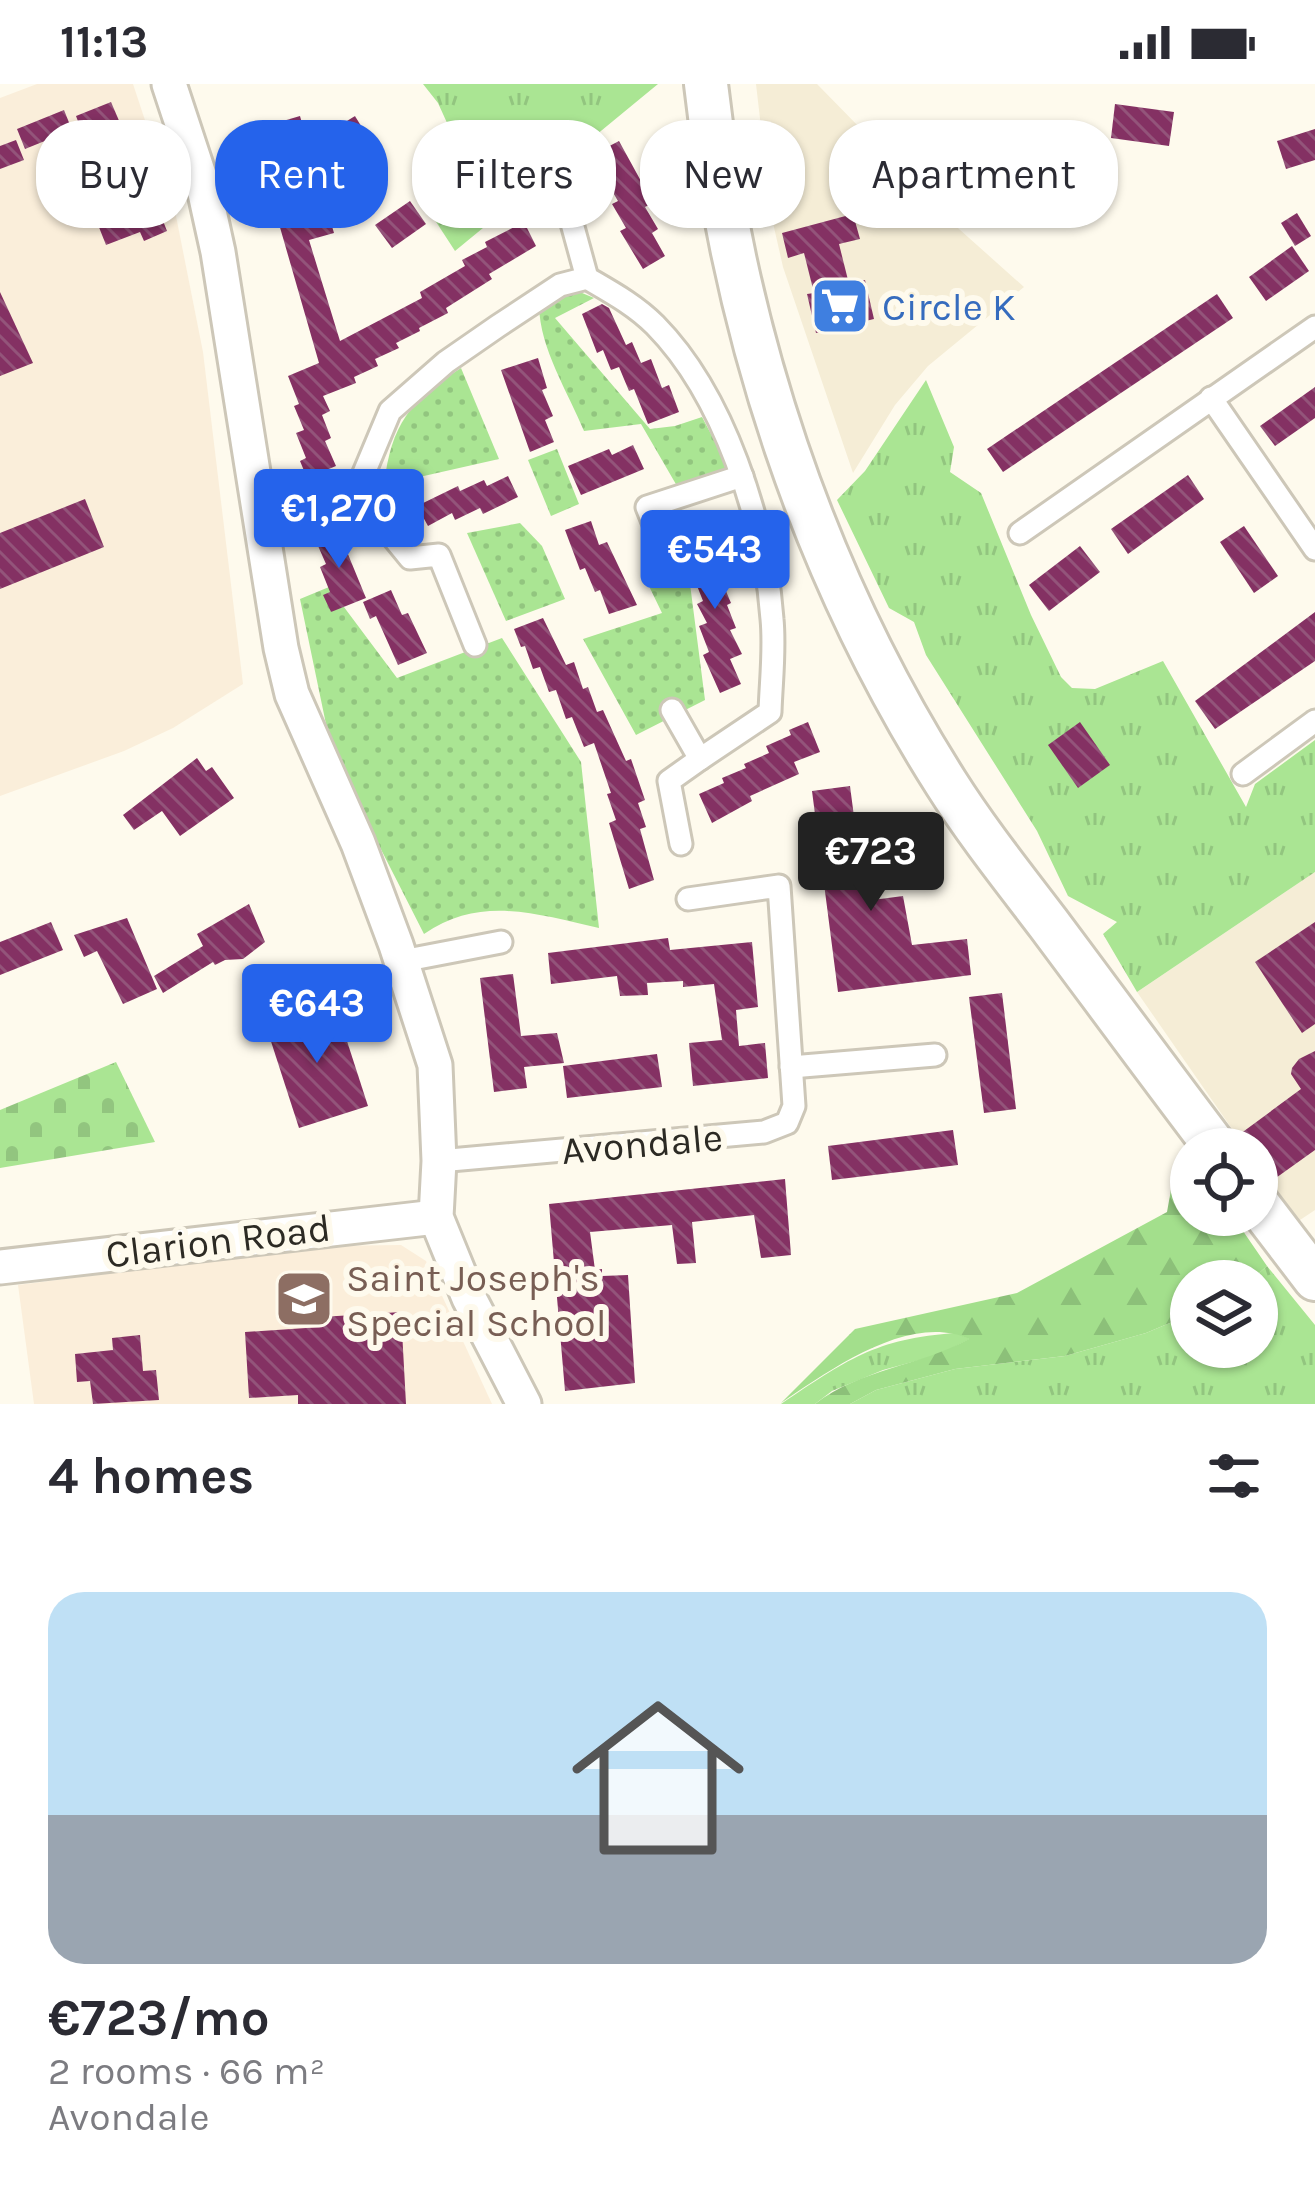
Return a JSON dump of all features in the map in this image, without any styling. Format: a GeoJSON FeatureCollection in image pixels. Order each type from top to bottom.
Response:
{"type":"FeatureCollection","features":[{"type":"Feature","properties":{"kind":"highway"},"geometry":{"type":"LineString","coordinates":[[706,84],[732,254],[768,395],[798,483],[866,641],[947,786],[1200,1128]]}},
{"type":"Feature","properties":{"kind":"highway"},"geometry":{"type":"LineString","coordinates":[[1278,1231],[1315,1279]]}},
{"type":"Feature","properties":{"kind":"street"},"geometry":{"type":"LineString","coordinates":[[169,84],[205,193],[292,694],[358,843],[435,1065],[436,1216],[470,1298],[524,1404]]}},
{"type":"Feature","properties":{"kind":"street"},"geometry":{"type":"LineString","coordinates":[[573,228],[586,278]]}},
{"type":"Feature","properties":{"kind":"street"},"geometry":{"type":"LineString","coordinates":[[356,492],[390,411],[446,362],[560,285],[586,278],[624,299],[653,323],[679,352],[720,424],[742,476],[756,522],[772,620],[770,712],[669,781],[681,844]]}},
{"type":"Feature","properties":{"kind":"street"},"geometry":{"type":"LineString","coordinates":[[1020,533],[1315,327]]}},
{"type":"Feature","properties":{"kind":"street"},"geometry":{"type":"LineString","coordinates":[[1211,398],[1315,549]]}},
{"type":"Feature","properties":{"kind":"street"},"geometry":{"type":"LineString","coordinates":[[662,544],[647,507],[742,476]]}},
{"type":"Feature","properties":{"kind":"street"},"geometry":{"type":"LineString","coordinates":[[261,516],[356,492]]}},
{"type":"Feature","properties":{"kind":"street"},"geometry":{"type":"LineString","coordinates":[[356,492],[410,558],[439,555],[475,645]]}},
{"type":"Feature","properties":{"kind":"street"},"geometry":{"type":"LineString","coordinates":[[672,710],[700,759]]}},
{"type":"Feature","properties":{"kind":"street"},"geometry":{"type":"LineString","coordinates":[[1243,774],[1315,721]]}},
{"type":"Feature","properties":{"kind":"street","name":"Avondale"},"geometry":{"type":"LineString","coordinates":[[439,1161],[764,1132],[788,1123],[794,1106],[779,886],[688,899]]}},
{"type":"Feature","properties":{"kind":"street"},"geometry":{"type":"LineString","coordinates":[[402,961],[501,942]]}},
{"type":"Feature","properties":{"kind":"street"},"geometry":{"type":"LineString","coordinates":[[791,1067],[935,1055]]}},
{"type":"Feature","properties":{"kind":"street","name":"Clarion Road"},"geometry":{"type":"LineString","coordinates":[[0,1267],[436,1216]]}},
{"type":"Feature","properties":{"kind":"shaded area"},"geometry":{"type":"Polygon","coordinates":[[[37,84],[133,84],[145,120],[36,120],[36,228],[178,228],[203,352],[243,684],[173,728],[124,751],[0,796],[0,98],[37,84]]]}},
{"type":"Feature","properties":{"kind":"shaded area"},"geometry":{"type":"Polygon","coordinates":[[[756,84],[817,84],[852,120],[829,120],[829,228],[958,228],[1024,287],[928,366],[895,405],[853,473],[774,228],[805,228],[805,120],[760,120],[756,84]]]}},
{"type":"Feature","properties":{"kind":"shaded area"},"geometry":{"type":"Polygon","coordinates":[[[1315,872],[1315,1210],[1297,1222],[1278,1194],[1278,1128],[1231,1128],[1137,992],[1315,872]]]}},
{"type":"Feature","properties":{"kind":"shaded area","name":"Saint Joseph's Special School"},"geometry":{"type":"Polygon","coordinates":[[[401,1245],[426,1261],[492,1404],[34,1404],[18,1285],[324,1246],[401,1245]]]}},
{"type":"Feature","properties":{"kind":"green space"},"geometry":{"type":"Polygon","coordinates":[[[423,84],[658,84],[614,120],[446,120],[423,84]]]}},
{"type":"Feature","properties":{"kind":"green space"},"geometry":{"type":"Polygon","coordinates":[[[440,228],[483,228],[455,251],[440,228]]]}},
{"type":"Feature","properties":{"kind":"green space"},"geometry":{"type":"Polygon","coordinates":[[[575,290],[594,298],[555,318],[650,429],[702,417],[725,460],[725,471],[677,486],[641,424],[584,431],[549,354],[539,306],[575,290]]]}},
{"type":"Feature","properties":{"kind":"green space"},"geometry":{"type":"Polygon","coordinates":[[[461,368],[499,459],[384,485],[392,446],[406,416],[428,392],[461,368]]]}},
{"type":"Feature","properties":{"kind":"green space"},"geometry":{"type":"Polygon","coordinates":[[[926,380],[954,447],[950,472],[981,493],[1031,615],[1061,677],[1072,688],[1095,689],[1163,661],[1246,807],[1255,784],[1315,740],[1315,872],[1137,992],[1103,934],[1117,922],[1068,896],[1037,831],[926,655],[914,622],[889,608],[837,500],[865,471],[926,380]]]}},
{"type":"Feature","properties":{"kind":"green space"},"geometry":{"type":"Polygon","coordinates":[[[557,449],[579,504],[551,516],[528,460],[557,449]]]}},
{"type":"Feature","properties":{"kind":"green space"},"geometry":{"type":"Polygon","coordinates":[[[520,523],[542,546],[565,599],[506,621],[467,533],[520,523]]]}},
{"type":"Feature","properties":{"kind":"green space"},"geometry":{"type":"Polygon","coordinates":[[[686,553],[705,700],[636,735],[583,639],[662,613],[647,582],[686,553]]]}},
{"type":"Feature","properties":{"kind":"green space"},"geometry":{"type":"Polygon","coordinates":[[[329,587],[397,678],[502,638],[581,762],[599,928],[531,913],[488,911],[445,922],[424,934],[332,753],[300,599],[329,587]]]}},
{"type":"Feature","properties":{"kind":"green space"},"geometry":{"type":"Polygon","coordinates":[[[116,1062],[155,1142],[0,1168],[0,1110],[116,1062]]]}},
{"type":"Feature","properties":{"kind":"green space"},"geometry":{"type":"Polygon","coordinates":[[[1170,1195],[1170,1236],[1246,1236],[1263,1260],[1170,1260],[1170,1323],[1146,1333],[1065,1356],[955,1369],[876,1390],[850,1404],[815,1404],[851,1383],[969,1339],[921,1333],[870,1349],[781,1403],[855,1329],[1017,1293],[1167,1212],[1170,1195]]]}},
{"type":"Feature","properties":{"kind":"green space"},"geometry":{"type":"Polygon","coordinates":[[[1278,1280],[1315,1325],[1315,1404],[850,1404],[876,1390],[955,1369],[1065,1356],[1170,1323],[1170,1368],[1278,1368],[1278,1280]]]}},
{"type":"Feature","properties":{"kind":"green space"},"geometry":{"type":"Polygon","coordinates":[[[956,1333],[970,1339],[938,1355],[832,1391],[815,1404],[781,1404],[862,1354],[904,1340],[956,1333]]]}},
{"type":"Feature","properties":{"kind":"building"},"geometry":{"type":"Polygon","coordinates":[[[111,102],[119,120],[78,120],[76,116],[111,102]]]}},
{"type":"Feature","properties":{"kind":"building"},"geometry":{"type":"Polygon","coordinates":[[[1115,104],[1174,112],[1169,146],[1118,139],[1118,120],[1113,120],[1115,104]]]}},
{"type":"Feature","properties":{"kind":"building"},"geometry":{"type":"Polygon","coordinates":[[[64,110],[68,120],[39,120],[64,110]]]}},
{"type":"Feature","properties":{"kind":"building"},"geometry":{"type":"Polygon","coordinates":[[[36,121],[36,145],[25,149],[17,129],[36,121]]]}},
{"type":"Feature","properties":{"kind":"building"},"geometry":{"type":"Polygon","coordinates":[[[1315,129],[1315,160],[1286,169],[1277,141],[1315,129]]]}},
{"type":"Feature","properties":{"kind":"building"},"geometry":{"type":"Polygon","coordinates":[[[16,140],[24,160],[0,169],[0,146],[16,140]]]}},
{"type":"Feature","properties":{"kind":"building"},"geometry":{"type":"Polygon","coordinates":[[[616,143],[640,179],[640,228],[657,228],[652,233],[665,256],[643,269],[620,231],[626,228],[616,211],[616,143]]]}},
{"type":"Feature","properties":{"kind":"building"},"geometry":{"type":"Polygon","coordinates":[[[410,201],[412,228],[420,228],[392,248],[377,228],[388,228],[388,216],[410,201]]]}},
{"type":"Feature","properties":{"kind":"building"},"geometry":{"type":"Polygon","coordinates":[[[1297,213],[1311,236],[1295,246],[1281,223],[1297,213]]]}},
{"type":"Feature","properties":{"kind":"building"},"geometry":{"type":"Polygon","coordinates":[[[829,220],[829,228],[857,228],[860,239],[839,244],[849,284],[865,280],[874,319],[816,333],[807,294],[814,293],[804,253],[788,258],[782,233],[829,220]]]}},
{"type":"Feature","properties":{"kind":"building"},"geometry":{"type":"Polygon","coordinates":[[[99,228],[167,231],[144,241],[140,232],[106,245],[99,228]]]}},
{"type":"Feature","properties":{"kind":"building"},"geometry":{"type":"Polygon","coordinates":[[[280,228],[333,228],[334,233],[309,240],[340,341],[422,298],[420,292],[465,266],[462,260],[487,247],[485,242],[512,228],[527,228],[536,246],[489,274],[492,279],[446,308],[448,313],[396,343],[399,348],[375,359],[378,366],[354,377],[356,383],[323,396],[330,411],[322,415],[331,438],[325,441],[336,466],[307,478],[300,461],[306,458],[296,433],[304,430],[288,376],[319,363],[280,228]]]}},
{"type":"Feature","properties":{"kind":"building"},"geometry":{"type":"Polygon","coordinates":[[[1292,246],[1309,271],[1266,301],[1249,277],[1292,246]]]}},
{"type":"Feature","properties":{"kind":"building"},"geometry":{"type":"Polygon","coordinates":[[[0,292],[33,363],[0,376],[0,292]]]}},
{"type":"Feature","properties":{"kind":"building"},"geometry":{"type":"Polygon","coordinates":[[[1217,294],[1233,318],[1003,472],[987,449],[1217,294]]]}},
{"type":"Feature","properties":{"kind":"building"},"geometry":{"type":"Polygon","coordinates":[[[602,304],[609,308],[626,345],[632,342],[641,363],[651,359],[662,388],[669,385],[679,412],[648,424],[619,367],[611,370],[603,350],[597,353],[582,314],[602,304]]]}},
{"type":"Feature","properties":{"kind":"building"},"geometry":{"type":"Polygon","coordinates":[[[538,358],[547,388],[542,390],[553,416],[545,420],[554,442],[530,452],[501,370],[538,358]]]}},
{"type":"Feature","properties":{"kind":"building"},"geometry":{"type":"Polygon","coordinates":[[[1315,387],[1315,418],[1275,446],[1260,426],[1315,387]]]}},
{"type":"Feature","properties":{"kind":"building"},"geometry":{"type":"Polygon","coordinates":[[[633,445],[644,469],[581,495],[568,466],[633,445]]]}},
{"type":"Feature","properties":{"kind":"building"},"geometry":{"type":"Polygon","coordinates":[[[1188,475],[1204,499],[1128,554],[1111,529],[1188,475]]]}},
{"type":"Feature","properties":{"kind":"building"},"geometry":{"type":"Polygon","coordinates":[[[508,476],[518,497],[483,514],[480,508],[455,520],[452,513],[428,526],[417,506],[458,486],[460,491],[484,480],[487,486],[508,476]]]}},
{"type":"Feature","properties":{"kind":"building"},"geometry":{"type":"Polygon","coordinates":[[[85,499],[104,547],[0,589],[0,533],[85,499]]]}},
{"type":"Feature","properties":{"kind":"building"},"geometry":{"type":"Polygon","coordinates":[[[591,521],[599,545],[607,542],[637,605],[609,614],[600,590],[595,592],[585,568],[580,570],[565,530],[591,521]]]}},
{"type":"Feature","properties":{"kind":"building"},"geometry":{"type":"Polygon","coordinates":[[[1244,526],[1278,576],[1254,593],[1220,542],[1244,526]]]}},
{"type":"Feature","properties":{"kind":"building"},"geometry":{"type":"Polygon","coordinates":[[[344,528],[351,545],[345,547],[366,598],[331,612],[323,595],[330,592],[320,567],[326,564],[315,539],[344,528]]]}},
{"type":"Feature","properties":{"kind":"building"},"geometry":{"type":"Polygon","coordinates":[[[717,533],[726,552],[712,558],[731,603],[727,605],[736,628],[730,630],[742,654],[730,659],[741,684],[720,693],[703,655],[709,652],[699,626],[707,623],[697,604],[703,601],[683,550],[717,533]]]}},
{"type":"Feature","properties":{"kind":"building"},"geometry":{"type":"Polygon","coordinates":[[[1080,546],[1100,572],[1049,611],[1029,585],[1080,546]]]}},
{"type":"Feature","properties":{"kind":"building"},"geometry":{"type":"Polygon","coordinates":[[[391,590],[427,653],[398,665],[376,616],[370,619],[363,602],[391,590]]]}},
{"type":"Feature","properties":{"kind":"building"},"geometry":{"type":"Polygon","coordinates":[[[1315,612],[1315,661],[1215,729],[1195,701],[1315,612]]]}},
{"type":"Feature","properties":{"kind":"building"},"geometry":{"type":"Polygon","coordinates":[[[543,618],[566,665],[574,662],[583,689],[588,687],[597,712],[603,710],[626,761],[631,759],[645,800],[638,803],[646,827],[640,829],[654,880],[629,889],[609,823],[616,820],[607,794],[611,793],[594,743],[584,747],[572,717],[566,719],[556,690],[549,692],[540,667],[533,669],[525,646],[521,647],[514,629],[543,618]]]}},
{"type":"Feature","properties":{"kind":"building"},"geometry":{"type":"Polygon","coordinates":[[[808,722],[820,752],[794,762],[799,774],[750,796],[752,801],[712,823],[699,794],[724,783],[722,778],[769,753],[766,746],[808,722]]]}},
{"type":"Feature","properties":{"kind":"building"},"geometry":{"type":"Polygon","coordinates":[[[1080,722],[1110,765],[1078,788],[1048,745],[1080,722]]]}},
{"type":"Feature","properties":{"kind":"building"},"geometry":{"type":"Polygon","coordinates":[[[197,758],[206,771],[212,767],[234,798],[180,836],[162,811],[134,830],[123,815],[197,758]]]}},
{"type":"Feature","properties":{"kind":"building"},"geometry":{"type":"Polygon","coordinates":[[[850,786],[865,901],[903,896],[912,945],[967,939],[971,975],[838,992],[812,791],[850,786]]]}},
{"type":"Feature","properties":{"kind":"building"},"geometry":{"type":"Polygon","coordinates":[[[249,904],[265,942],[243,959],[213,962],[163,993],[154,976],[203,946],[197,934],[249,904]]]}},
{"type":"Feature","properties":{"kind":"building"},"geometry":{"type":"Polygon","coordinates":[[[127,918],[157,989],[123,1004],[97,951],[84,957],[74,935],[127,918]]]}},
{"type":"Feature","properties":{"kind":"building"},"geometry":{"type":"Polygon","coordinates":[[[51,922],[63,950],[0,975],[0,942],[51,922]]]}},
{"type":"Feature","properties":{"kind":"building"},"geometry":{"type":"Polygon","coordinates":[[[1315,922],[1315,1024],[1302,1033],[1255,962],[1315,922]]]}},
{"type":"Feature","properties":{"kind":"building"},"geometry":{"type":"Polygon","coordinates":[[[668,938],[670,950],[752,942],[758,1007],[736,1010],[739,1046],[765,1043],[768,1078],[693,1086],[689,1043],[722,1040],[714,984],[647,983],[648,995],[620,996],[617,976],[551,984],[548,953],[668,938]]]}},
{"type":"Feature","properties":{"kind":"building"},"geometry":{"type":"Polygon","coordinates":[[[513,974],[521,1036],[557,1033],[564,1063],[524,1067],[527,1088],[494,1092],[480,978],[513,974]]]}},
{"type":"Feature","properties":{"kind":"building"},"geometry":{"type":"Polygon","coordinates":[[[1002,993],[1016,1109],[984,1113],[969,997],[1002,993]]]}},
{"type":"Feature","properties":{"kind":"building"},"geometry":{"type":"Polygon","coordinates":[[[335,1004],[368,1106],[299,1128],[266,1026],[335,1004]]]}},
{"type":"Feature","properties":{"kind":"building"},"geometry":{"type":"Polygon","coordinates":[[[1315,1051],[1315,1150],[1278,1176],[1278,1128],[1248,1128],[1301,1089],[1291,1074],[1299,1059],[1315,1051]]]}},
{"type":"Feature","properties":{"kind":"building"},"geometry":{"type":"Polygon","coordinates":[[[657,1054],[662,1087],[567,1098],[563,1066],[657,1054]]]}},
{"type":"Feature","properties":{"kind":"building"},"geometry":{"type":"Polygon","coordinates":[[[953,1130],[958,1165],[832,1180],[828,1146],[953,1130]]]}},
{"type":"Feature","properties":{"kind":"building"},"geometry":{"type":"Polygon","coordinates":[[[785,1179],[791,1255],[761,1258],[754,1215],[692,1222],[696,1263],[677,1264],[672,1225],[590,1232],[595,1270],[602,1269],[602,1276],[628,1275],[635,1383],[565,1391],[549,1204],[785,1179]]]}},
{"type":"Feature","properties":{"kind":"building"},"geometry":{"type":"Polygon","coordinates":[[[401,1312],[406,1404],[298,1404],[298,1395],[249,1398],[245,1332],[321,1327],[321,1317],[401,1312]]]}},
{"type":"Feature","properties":{"kind":"building"},"geometry":{"type":"Polygon","coordinates":[[[140,1335],[143,1371],[156,1370],[159,1400],[93,1404],[90,1381],[77,1382],[75,1354],[113,1350],[112,1338],[140,1335]]]}},
{"type":"Feature","properties":{"kind":"place","name":"Circle K"},"geometry":{"type":"Point","coordinates":[840,306]}},
{"type":"Feature","properties":{"kind":"place","name":"Saint Joseph's Special School"},"geometry":{"type":"Point","coordinates":[304,1299]}}]}
